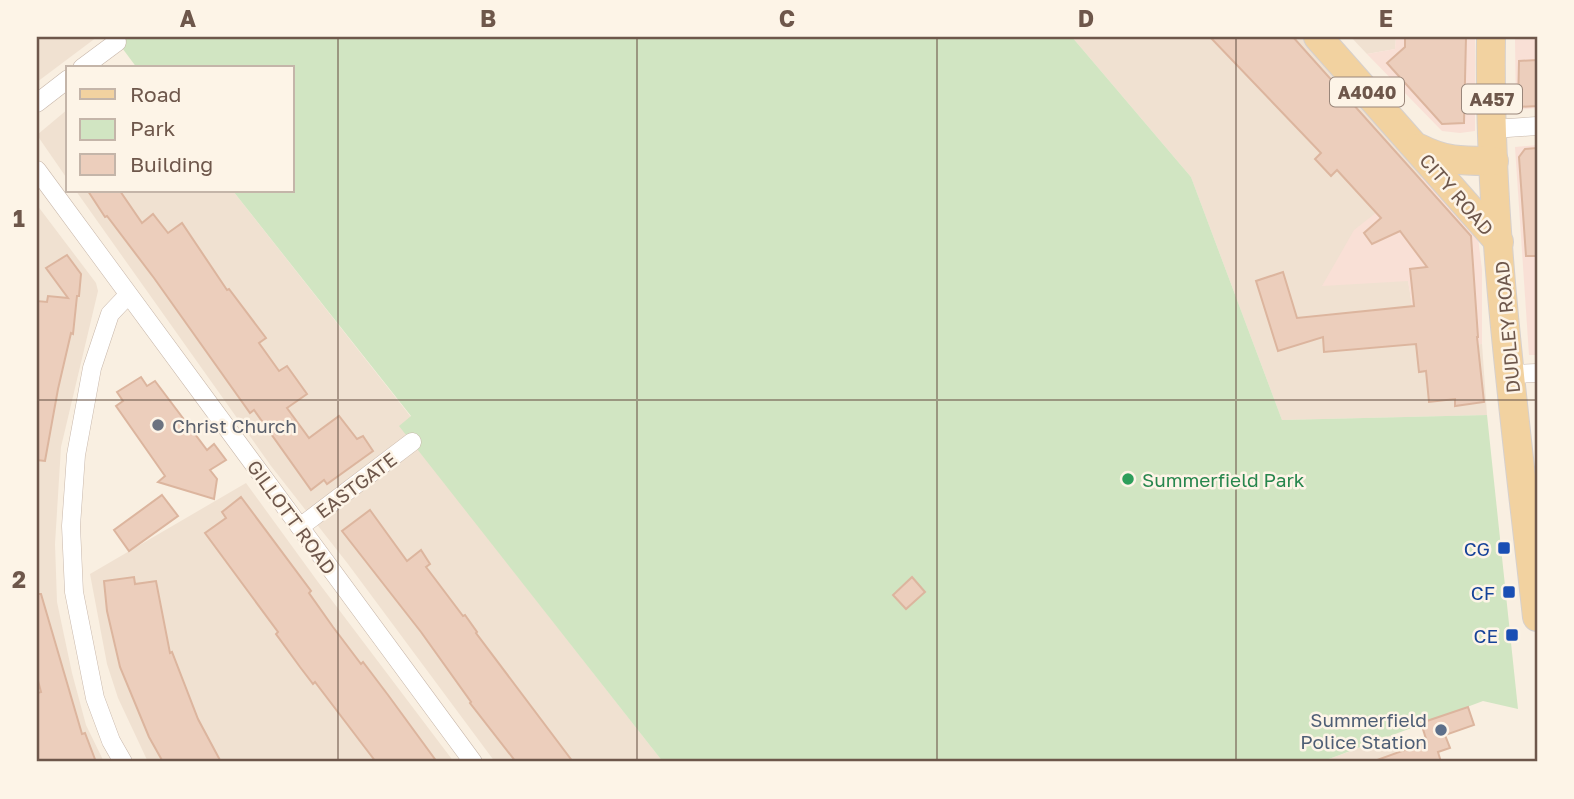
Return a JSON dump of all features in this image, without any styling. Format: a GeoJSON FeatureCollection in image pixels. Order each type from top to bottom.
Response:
{"type":"FeatureCollection","features":[{"type":"Feature","properties":{"kind":"main road","name":"CITY ROAD"},"geometry":{"type":"LineString","coordinates":[[1318,37],[1499,242]]}},
{"type":"Feature","properties":{"kind":"main road","name":"DUDLEY ROAD"},"geometry":{"type":"LineString","coordinates":[[1491,37],[1499,242],[1524,373],[1537,617]]}},
{"type":"Feature","properties":{"kind":"main road","name":"CITY ROAD"},"geometry":{"type":"LineString","coordinates":[[1416,146],[1452,161],[1494,161]]}},
{"type":"Feature","properties":{"kind":"street"},"geometry":{"type":"LineString","coordinates":[[85,66],[117,42]]}},
{"type":"Feature","properties":{"kind":"street"},"geometry":{"type":"LineString","coordinates":[[37,103],[66,81]]}},
{"type":"Feature","properties":{"kind":"street"},"geometry":{"type":"LineString","coordinates":[[1493,129],[1537,127]]}},
{"type":"Feature","properties":{"kind":"street","name":"GILLOTT ROAD"},"geometry":{"type":"LineString","coordinates":[[37,170],[473,762]]}},
{"type":"Feature","properties":{"kind":"street"},"geometry":{"type":"LineString","coordinates":[[123,762],[111,741],[95,698],[74,592],[71,526],[76,455],[92,368],[110,314],[128,295]]}},
{"type":"Feature","properties":{"kind":"street","name":"EASTGATE"},"geometry":{"type":"LineString","coordinates":[[300,527],[412,442]]}},
{"type":"Feature","properties":{"kind":"shaded area"},"geometry":{"type":"Polygon","coordinates":[[[37,37],[97,37],[37,82],[37,37]]]}},
{"type":"Feature","properties":{"kind":"shaded area"},"geometry":{"type":"Polygon","coordinates":[[[1072,37],[1305,37],[1428,172],[1408,280],[1419,349],[1482,344],[1487,415],[1282,420],[1191,177],[1072,37]]]}},
{"type":"Feature","properties":{"kind":"shaded area"},"geometry":{"type":"Polygon","coordinates":[[[1351,37],[1396,37],[1395,49],[1367,54],[1351,37]]]}},
{"type":"Feature","properties":{"kind":"shaded area"},"geometry":{"type":"Polygon","coordinates":[[[1396,37],[1475,37],[1475,131],[1442,131],[1367,54],[1395,49],[1396,37]]]}},
{"type":"Feature","properties":{"kind":"shaded area"},"geometry":{"type":"Polygon","coordinates":[[[1515,37],[1537,37],[1537,108],[1516,110],[1515,37]]]}},
{"type":"Feature","properties":{"kind":"shaded area"},"geometry":{"type":"Polygon","coordinates":[[[66,111],[66,177],[37,135],[66,111]]]}},
{"type":"Feature","properties":{"kind":"shaded area"},"geometry":{"type":"Polygon","coordinates":[[[1537,145],[1537,355],[1529,355],[1515,147],[1537,145]]]}},
{"type":"Feature","properties":{"kind":"shaded area"},"geometry":{"type":"Polygon","coordinates":[[[1428,172],[1477,229],[1482,270],[1482,344],[1419,349],[1408,281],[1322,286],[1354,230],[1428,172]]]}},
{"type":"Feature","properties":{"kind":"shaded area"},"geometry":{"type":"Polygon","coordinates":[[[77,192],[234,192],[411,417],[400,426],[663,762],[495,762],[348,564],[271,466],[77,192]]]}},
{"type":"Feature","properties":{"kind":"shaded area"},"geometry":{"type":"Polygon","coordinates":[[[37,205],[96,283],[98,291],[61,447],[55,544],[57,602],[72,673],[86,725],[104,762],[37,762],[37,205]]]}},
{"type":"Feature","properties":{"kind":"shaded area"},"geometry":{"type":"Polygon","coordinates":[[[246,483],[454,762],[148,762],[118,698],[107,664],[90,574],[246,483]]]}},
{"type":"Feature","properties":{"kind":"shaded area"},"geometry":{"type":"Polygon","coordinates":[[[1394,735],[1403,762],[1321,762],[1394,735]]]}},
{"type":"Feature","properties":{"kind":"green space","name":"Summerfield Park"},"geometry":{"type":"Polygon","coordinates":[[[114,37],[1072,37],[1191,177],[1282,420],[1487,415],[1518,709],[1483,701],[1321,762],[663,762],[399,426],[411,416],[234,192],[294,192],[294,66],[136,66],[114,37]]]}},
{"type":"Feature","properties":{"kind":"building"},"geometry":{"type":"Polygon","coordinates":[[[1210,37],[1293,37],[1471,236],[1484,402],[1455,406],[1455,399],[1429,402],[1426,371],[1419,372],[1416,344],[1324,352],[1323,337],[1278,351],[1256,281],[1283,272],[1297,318],[1414,306],[1410,269],[1427,267],[1400,231],[1372,244],[1364,233],[1381,218],[1337,170],[1331,176],[1315,159],[1321,153],[1210,37]]]}},
{"type":"Feature","properties":{"kind":"building"},"geometry":{"type":"Polygon","coordinates":[[[1405,37],[1466,37],[1464,123],[1442,124],[1387,63],[1405,47],[1405,37]]]}},
{"type":"Feature","properties":{"kind":"building"},"geometry":{"type":"Polygon","coordinates":[[[1537,60],[1537,106],[1518,107],[1519,61],[1537,60]]]}},
{"type":"Feature","properties":{"kind":"building"},"geometry":{"type":"Polygon","coordinates":[[[1537,148],[1537,256],[1526,256],[1519,157],[1525,149],[1537,148]]]}},
{"type":"Feature","properties":{"kind":"building"},"geometry":{"type":"Polygon","coordinates":[[[89,192],[121,192],[142,223],[153,214],[168,233],[182,223],[227,290],[229,289],[266,338],[259,343],[279,371],[287,366],[307,394],[287,408],[309,438],[339,416],[357,439],[363,436],[373,451],[327,484],[324,480],[311,490],[254,410],[250,413],[154,278],[107,216],[105,217],[89,192]]]}},
{"type":"Feature","properties":{"kind":"building"},"geometry":{"type":"Polygon","coordinates":[[[67,255],[81,274],[79,296],[45,461],[37,460],[37,301],[47,302],[48,296],[68,298],[46,268],[67,255]]]}},
{"type":"Feature","properties":{"kind":"building","name":"Christ Church"},"geometry":{"type":"Polygon","coordinates":[[[141,377],[147,386],[155,381],[207,450],[214,444],[226,460],[210,470],[217,479],[214,499],[158,482],[165,476],[116,406],[123,401],[117,392],[141,377]]]}},
{"type":"Feature","properties":{"kind":"building"},"geometry":{"type":"Polygon","coordinates":[[[162,495],[178,516],[129,551],[114,530],[162,495]]]}},
{"type":"Feature","properties":{"kind":"building"},"geometry":{"type":"Polygon","coordinates":[[[241,497],[311,591],[309,593],[333,627],[361,664],[363,662],[437,762],[376,762],[315,682],[313,684],[300,667],[276,634],[278,632],[205,533],[226,518],[222,512],[241,497]]]}},
{"type":"Feature","properties":{"kind":"building"},"geometry":{"type":"Polygon","coordinates":[[[370,510],[407,561],[421,550],[430,564],[426,567],[463,616],[465,615],[573,762],[516,762],[470,703],[421,632],[342,531],[370,510]]]}},
{"type":"Feature","properties":{"kind":"building"},"geometry":{"type":"Polygon","coordinates":[[[134,577],[135,584],[156,581],[170,653],[172,652],[198,719],[221,762],[163,762],[149,737],[120,667],[107,611],[104,581],[134,577]]]}},
{"type":"Feature","properties":{"kind":"building"},"geometry":{"type":"Polygon","coordinates":[[[912,577],[925,592],[906,609],[893,595],[912,577]]]}},
{"type":"Feature","properties":{"kind":"building"},"geometry":{"type":"Polygon","coordinates":[[[37,594],[41,594],[82,734],[85,733],[96,762],[37,762],[37,693],[41,692],[37,677],[37,594]]]}},
{"type":"Feature","properties":{"kind":"building","name":"Summerfield Police Station"},"geometry":{"type":"Polygon","coordinates":[[[1468,707],[1474,725],[1445,735],[1450,748],[1438,752],[1441,762],[1378,762],[1377,760],[1427,742],[1421,723],[1468,707]]]}},
{"type":"Feature","properties":{"kind":"place","name":"Christ Church"},"geometry":{"type":"Point","coordinates":[158,425]}},
{"type":"Feature","properties":{"kind":"place","name":"Summerfield Park"},"geometry":{"type":"Point","coordinates":[1128,479]}},
{"type":"Feature","properties":{"kind":"place","name":"CG"},"geometry":{"type":"Point","coordinates":[1504,548]}},
{"type":"Feature","properties":{"kind":"place","name":"CF"},"geometry":{"type":"Point","coordinates":[1509,592]}},
{"type":"Feature","properties":{"kind":"place","name":"CE"},"geometry":{"type":"Point","coordinates":[1512,635]}},
{"type":"Feature","properties":{"kind":"place","name":"Summerfield Police Station"},"geometry":{"type":"Point","coordinates":[1441,730]}}]}
